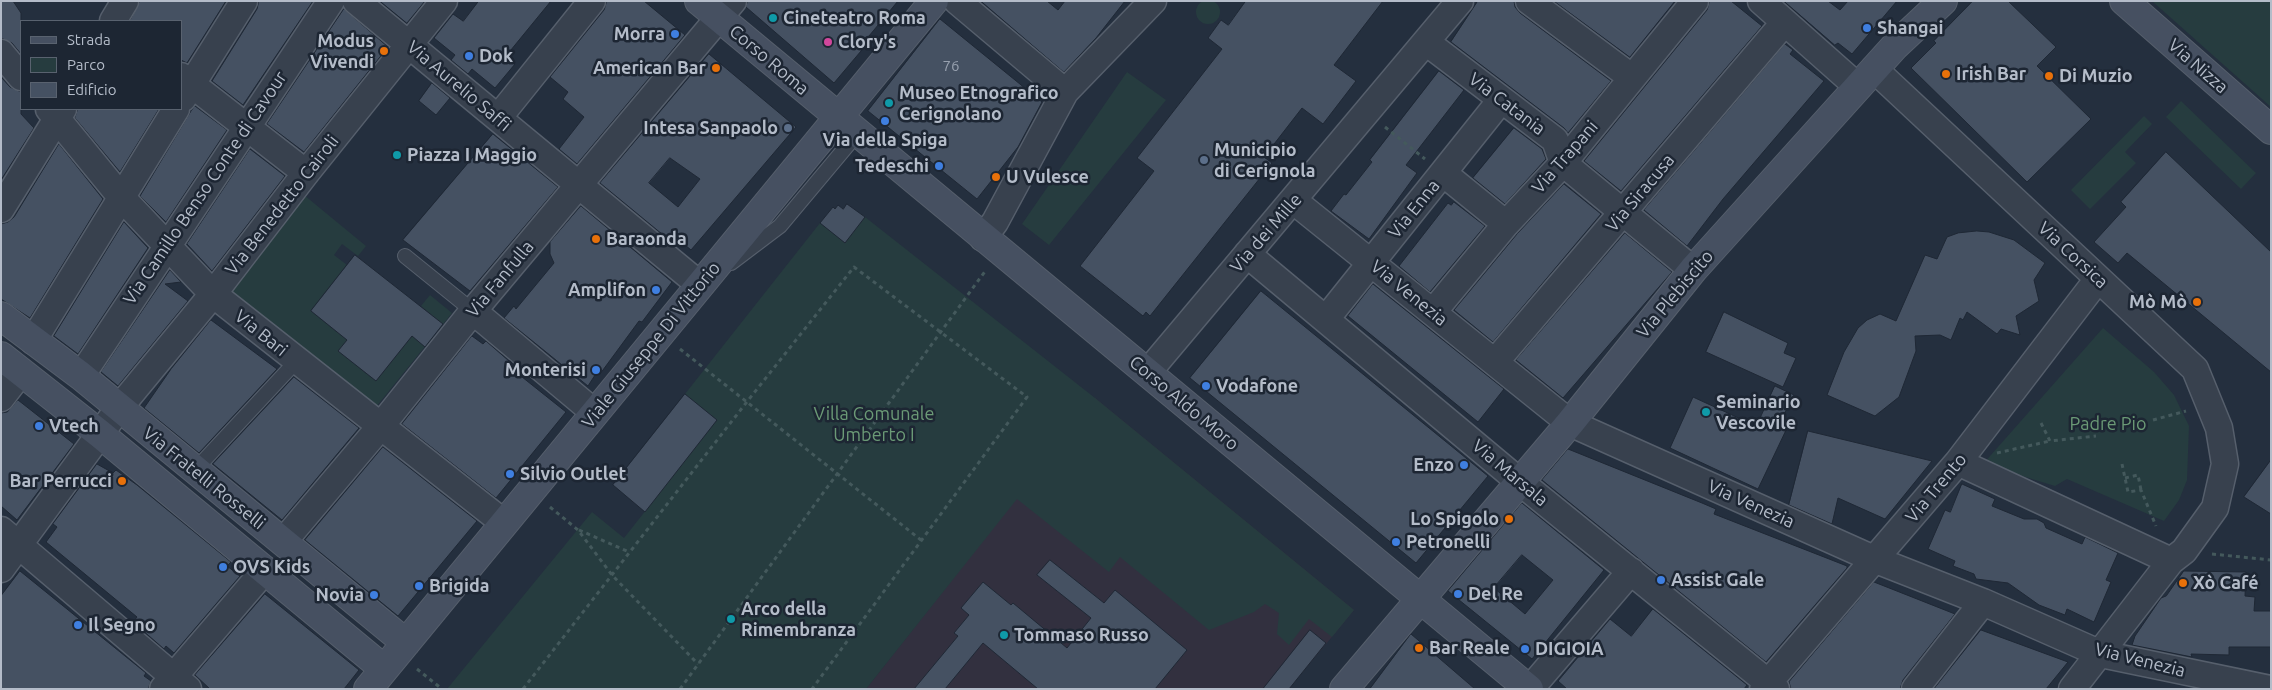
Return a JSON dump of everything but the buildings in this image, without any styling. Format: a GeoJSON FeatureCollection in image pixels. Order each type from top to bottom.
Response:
{"type":"FeatureCollection","features":[{"type":"Feature","properties":{"kind":"street"},"geometry":{"type":"LineString","coordinates":[[114,20],[126,1]]}},
{"type":"Feature","properties":{"kind":"street"},"geometry":{"type":"LineString","coordinates":[[244,1],[185,87],[246,127],[306,173]]}},
{"type":"Feature","properties":{"kind":"street","name":"Via Camillo Benso Conte di Cavour"},"geometry":{"type":"LineString","coordinates":[[81,376],[330,1]]}},
{"type":"Feature","properties":{"kind":"street","name":"Via Aurelio Saffi"},"geometry":{"type":"LineString","coordinates":[[356,1],[700,285]]}},
{"type":"Feature","properties":{"kind":"street","name":"Via Benedetto Cairoli"},"geometry":{"type":"LineString","coordinates":[[1,569],[10,538],[100,434],[444,1]]}},
{"type":"Feature","properties":{"kind":"street"},"geometry":{"type":"LineString","coordinates":[[498,118],[592,1]]}},
{"type":"Feature","properties":{"kind":"street","name":"Viale Giuseppe Di Vittorio"},"geometry":{"type":"LineString","coordinates":[[389,664],[700,285],[848,126],[934,1]]}},
{"type":"Feature","properties":{"kind":"street"},"geometry":{"type":"LineString","coordinates":[[957,1],[1065,92]]}},
{"type":"Feature","properties":{"kind":"street"},"geometry":{"type":"LineString","coordinates":[[991,244],[995,222],[1065,92],[1153,1]]}},
{"type":"Feature","properties":{"kind":"street","name":"Via dei Mille"},"geometry":{"type":"LineString","coordinates":[[1148,372],[1460,1]]}},
{"type":"Feature","properties":{"kind":"street"},"geometry":{"type":"LineString","coordinates":[[1529,1],[1631,77]]}},
{"type":"Feature","properties":{"kind":"street","name":"Via Trapani"},"geometry":{"type":"LineString","coordinates":[[1433,312],[1506,224],[1563,162],[1695,1]]}},
{"type":"Feature","properties":{"kind":"street","name":"Via Corsica"},"geometry":{"type":"LineString","coordinates":[[1761,1],[1784,23],[1866,78],[2098,279],[2195,369],[2219,428],[2225,464],[2215,508],[2072,689]]}},
{"type":"Feature","properties":{"kind":"street","name":"Via Plebiscito"},"geometry":{"type":"LineString","coordinates":[[1344,689],[1419,598],[1570,423],[1693,270],[1895,46],[1943,1]]}},
{"type":"Feature","properties":{"kind":"street","name":"Via Nizza"},"geometry":{"type":"LineString","coordinates":[[2124,1],[2271,130]]}},
{"type":"Feature","properties":{"kind":"street","name":"Corso Roma"},"geometry":{"type":"LineString","coordinates":[[717,7],[848,126]]}},
{"type":"Feature","properties":{"kind":"street","name":"Via Fanfulla"},"geometry":{"type":"LineString","coordinates":[[283,542],[380,427],[473,311],[580,186],[717,7]]}},
{"type":"Feature","properties":{"kind":"street","name":"Via Siracusa"},"geometry":{"type":"LineString","coordinates":[[1495,362],[1784,23]]}},
{"type":"Feature","properties":{"kind":"street","name":"Via Catania"},"geometry":{"type":"LineString","coordinates":[[1426,42],[1555,140],[1563,162],[1693,270]]}},
{"type":"Feature","properties":{"kind":"street"},"geometry":{"type":"LineString","coordinates":[[1,53],[20,76]]}},
{"type":"Feature","properties":{"kind":"street","name":"Via Enna"},"geometry":{"type":"LineString","coordinates":[[1326,319],[1501,100]]}},
{"type":"Feature","properties":{"kind":"street"},"geometry":{"type":"LineString","coordinates":[[33,341],[175,110]]}},
{"type":"Feature","properties":{"kind":"street"},"geometry":{"type":"LineString","coordinates":[[1,209],[56,112]]}},
{"type":"Feature","properties":{"kind":"street","name":"Via Bari"},"geometry":{"type":"LineString","coordinates":[[56,112],[121,197],[213,294],[504,523]]}},
{"type":"Feature","properties":{"kind":"street","name":"Corso Aldo Moro"},"geometry":{"type":"LineString","coordinates":[[848,126],[1148,372],[1529,689]]}},
{"type":"Feature","properties":{"kind":"street"},"geometry":{"type":"LineString","coordinates":[[1443,173],[1506,224]]}},
{"type":"Feature","properties":{"kind":"street","name":"Via Venezia"},"geometry":{"type":"LineString","coordinates":[[1294,200],[1570,423],[1876,560],[1983,602],[2101,654],[2270,689]]}},
{"type":"Feature","properties":{"kind":"street","name":"Via Marsala"},"geometry":{"type":"LineString","coordinates":[[1247,254],[1769,687]]}},
{"type":"Feature","properties":{"kind":"street","name":"Via Trento"},"geometry":{"type":"LineString","coordinates":[[1769,687],[1958,462],[2098,279]]}},
{"type":"Feature","properties":{"kind":"street"},"geometry":{"type":"LineString","coordinates":[[473,311],[595,413]]}},
{"type":"Feature","properties":{"kind":"street","name":"Via Fratelli Rosselli"},"geometry":{"type":"LineString","coordinates":[[1,316],[81,376],[283,542],[389,664]]}},
{"type":"Feature","properties":{"kind":"street"},"geometry":{"type":"LineString","coordinates":[[1,398],[11,364]]}},
{"type":"Feature","properties":{"kind":"street","name":"Via Fratelli Rosselli"},"geometry":{"type":"LineString","coordinates":[[11,364],[100,434],[265,570],[389,664]]}},
{"type":"Feature","properties":{"kind":"street"},"geometry":{"type":"LineString","coordinates":[[1958,462],[2177,556]]}},
{"type":"Feature","properties":{"kind":"street"},"geometry":{"type":"LineString","coordinates":[[10,538],[175,685],[265,570]]}},
{"type":"Feature","properties":{"kind":"street"},"geometry":{"type":"LineString","coordinates":[[1529,689],[1631,571]]}},
{"type":"Feature","properties":{"kind":"street"},"geometry":{"type":"LineString","coordinates":[[1915,689],[1983,602]]}},
{"type":"Feature","properties":{"kind":"lane"},"geometry":{"type":"LineString","coordinates":[[405,256],[473,311]]}},
{"type":"Feature","properties":{"kind":"lane"},"geometry":{"type":"LineString","coordinates":[[195,470],[290,368]]}},
{"type":"Feature","properties":{"kind":"path"},"geometry":{"type":"LineString","coordinates":[[1366,113],[1417,152]]}},
{"type":"Feature","properties":{"kind":"path"},"geometry":{"type":"LineString","coordinates":[[681,689],[940,331],[991,244]]}},
{"type":"Feature","properties":{"kind":"path"},"geometry":{"type":"LineString","coordinates":[[523,689],[854,267],[1027,397],[812,689]]}},
{"type":"Feature","properties":{"kind":"path"},"geometry":{"type":"LineString","coordinates":[[661,333],[746,403],[921,540]]}},
{"type":"Feature","properties":{"kind":"path"},"geometry":{"type":"LineString","coordinates":[[2153,420],[2210,405]]}},
{"type":"Feature","properties":{"kind":"path"},"geometry":{"type":"LineString","coordinates":[[2041,422],[2050,441]]}},
{"type":"Feature","properties":{"kind":"path"},"geometry":{"type":"LineString","coordinates":[[1995,454],[2050,441],[2096,436]]}},
{"type":"Feature","properties":{"kind":"path"},"geometry":{"type":"LineString","coordinates":[[2122,464],[2128,492],[2142,490]]}},
{"type":"Feature","properties":{"kind":"path"},"geometry":{"type":"LineString","coordinates":[[2125,478],[2138,475],[2142,490],[2177,556],[2271,560]]}},
{"type":"Feature","properties":{"kind":"path"},"geometry":{"type":"LineString","coordinates":[[531,491],[578,530],[612,575],[698,664]]}},
{"type":"Feature","properties":{"kind":"path"},"geometry":{"type":"LineString","coordinates":[[578,530],[629,552]]}},
{"type":"Feature","properties":{"kind":"path"},"geometry":{"type":"LineString","coordinates":[[389,664],[442,689]]}},
{"type":"Feature","properties":{"kind":"shaded area"},"geometry":{"type":"Polygon","coordinates":[[[1095,398],[1354,610],[1289,689],[866,689],[1095,398]]]}},
{"type":"Feature","properties":{"kind":"green space"},"geometry":{"type":"Polygon","coordinates":[[[1208,0],[1217,3],[1220,12],[1217,21],[1208,24],[1199,21],[1196,12],[1199,3],[1208,0]]]}},
{"type":"Feature","properties":{"kind":"green space"},"geometry":{"type":"Polygon","coordinates":[[[2152,1],[2271,1],[2271,107],[2152,1]]]}},
{"type":"Feature","properties":{"kind":"green space"},"geometry":{"type":"Polygon","coordinates":[[[1127,72],[1166,100],[1049,245],[1022,224],[1127,72]]]}},
{"type":"Feature","properties":{"kind":"green space"},"geometry":{"type":"Polygon","coordinates":[[[2181,101],[2256,173],[2241,189],[2166,117],[2181,101]]]}},
{"type":"Feature","properties":{"kind":"green space"},"geometry":{"type":"Polygon","coordinates":[[[2144,116],[2152,124],[2125,152],[2136,163],[2090,209],[2071,190],[2144,116]]]}},
{"type":"Feature","properties":{"kind":"green space"},"geometry":{"type":"Polygon","coordinates":[[[304,195],[366,246],[358,256],[342,244],[334,255],[347,265],[311,311],[347,340],[338,351],[376,381],[412,336],[422,344],[440,322],[421,306],[430,295],[452,313],[376,407],[229,293],[304,195]]]}},
{"type":"Feature","properties":{"kind":"green space","name":"Villa Comunale Umberto I"},"geometry":{"type":"Polygon","coordinates":[[[865,217],[1095,398],[1354,610],[1332,637],[1309,619],[1289,645],[1277,634],[1279,613],[1265,604],[1254,612],[1209,630],[1120,557],[1109,572],[1017,499],[866,689],[447,689],[592,512],[624,538],[717,420],[685,394],[820,223],[845,243],[865,217]]]}},
{"type":"Feature","properties":{"kind":"green space","name":"Padre Pio"},"geometry":{"type":"Polygon","coordinates":[[[2103,328],[2154,372],[2174,395],[2189,426],[2187,480],[2179,500],[2164,521],[2067,479],[2055,486],[1983,464],[2103,328]]]}},
{"type":"Feature","properties":{"kind":"place","name":"Cineteatro Roma"},"geometry":{"type":"Point","coordinates":[773,18]}},
{"type":"Feature","properties":{"kind":"place","name":"Shangai"},"geometry":{"type":"Point","coordinates":[1867,28]}},
{"type":"Feature","properties":{"kind":"place","name":"Morra"},"geometry":{"type":"Point","coordinates":[675,34]}},
{"type":"Feature","properties":{"kind":"place","name":"Clory's"},"geometry":{"type":"Point","coordinates":[828,42]}},
{"type":"Feature","properties":{"kind":"place","name":"Modus Vivendi"},"geometry":{"type":"Point","coordinates":[384,51]}},
{"type":"Feature","properties":{"kind":"place","name":"Dok"},"geometry":{"type":"Point","coordinates":[469,56]}},
{"type":"Feature","properties":{"kind":"place","name":"American Bar"},"geometry":{"type":"Point","coordinates":[716,68]}},
{"type":"Feature","properties":{"kind":"place","name":"Irish Bar"},"geometry":{"type":"Point","coordinates":[1946,74]}},
{"type":"Feature","properties":{"kind":"place","name":"Di Muzio"},"geometry":{"type":"Point","coordinates":[2049,76]}},
{"type":"Feature","properties":{"kind":"place","name":"Museo Etnografico Cerignolano"},"geometry":{"type":"Point","coordinates":[889,103]}},
{"type":"Feature","properties":{"kind":"place","name":"Via della Spiga"},"geometry":{"type":"Point","coordinates":[885,121]}},
{"type":"Feature","properties":{"kind":"place","name":"Intesa Sanpaolo"},"geometry":{"type":"Point","coordinates":[788,128]}},
{"type":"Feature","properties":{"kind":"place","name":"Piazza I Maggio"},"geometry":{"type":"Point","coordinates":[397,155]}},
{"type":"Feature","properties":{"kind":"place","name":"Municipio di Cerignola"},"geometry":{"type":"Point","coordinates":[1204,160]}},
{"type":"Feature","properties":{"kind":"place","name":"Tedeschi"},"geometry":{"type":"Point","coordinates":[939,166]}},
{"type":"Feature","properties":{"kind":"place","name":"U Vulesce"},"geometry":{"type":"Point","coordinates":[996,177]}},
{"type":"Feature","properties":{"kind":"place","name":"Baraonda"},"geometry":{"type":"Point","coordinates":[596,239]}},
{"type":"Feature","properties":{"kind":"place","name":"Amplifon"},"geometry":{"type":"Point","coordinates":[656,290]}},
{"type":"Feature","properties":{"kind":"place","name":"Mò Mò"},"geometry":{"type":"Point","coordinates":[2197,302]}},
{"type":"Feature","properties":{"kind":"place","name":"Monterisi"},"geometry":{"type":"Point","coordinates":[596,370]}},
{"type":"Feature","properties":{"kind":"place","name":"Vodafone"},"geometry":{"type":"Point","coordinates":[1206,386]}},
{"type":"Feature","properties":{"kind":"place","name":"Seminario Vescovile"},"geometry":{"type":"Point","coordinates":[1706,412]}},
{"type":"Feature","properties":{"kind":"place","name":"Vtech"},"geometry":{"type":"Point","coordinates":[39,426]}},
{"type":"Feature","properties":{"kind":"place","name":"Enzo"},"geometry":{"type":"Point","coordinates":[1464,465]}},
{"type":"Feature","properties":{"kind":"place","name":"Silvio Outlet"},"geometry":{"type":"Point","coordinates":[510,474]}},
{"type":"Feature","properties":{"kind":"place","name":"Bar Perrucci"},"geometry":{"type":"Point","coordinates":[122,481]}},
{"type":"Feature","properties":{"kind":"place","name":"Lo Spigolo"},"geometry":{"type":"Point","coordinates":[1509,519]}},
{"type":"Feature","properties":{"kind":"place","name":"Petronelli"},"geometry":{"type":"Point","coordinates":[1396,542]}},
{"type":"Feature","properties":{"kind":"place","name":"OVS Kids"},"geometry":{"type":"Point","coordinates":[223,567]}},
{"type":"Feature","properties":{"kind":"place","name":"Assist Gale"},"geometry":{"type":"Point","coordinates":[1661,580]}},
{"type":"Feature","properties":{"kind":"place","name":"Xò Café"},"geometry":{"type":"Point","coordinates":[2183,583]}},
{"type":"Feature","properties":{"kind":"place","name":"Brigida"},"geometry":{"type":"Point","coordinates":[419,586]}},
{"type":"Feature","properties":{"kind":"place","name":"Del Re"},"geometry":{"type":"Point","coordinates":[1458,594]}},
{"type":"Feature","properties":{"kind":"place","name":"Novia"},"geometry":{"type":"Point","coordinates":[374,595]}},
{"type":"Feature","properties":{"kind":"place","name":"Arco della Rimembranza"},"geometry":{"type":"Point","coordinates":[731,619]}},
{"type":"Feature","properties":{"kind":"place","name":"Il Segno"},"geometry":{"type":"Point","coordinates":[78,625]}},
{"type":"Feature","properties":{"kind":"place","name":"Tommaso Russo"},"geometry":{"type":"Point","coordinates":[1004,635]}},
{"type":"Feature","properties":{"kind":"place","name":"Bar Reale"},"geometry":{"type":"Point","coordinates":[1419,648]}},
{"type":"Feature","properties":{"kind":"place","name":"DIGIOIA"},"geometry":{"type":"Point","coordinates":[1525,649]}}]}
